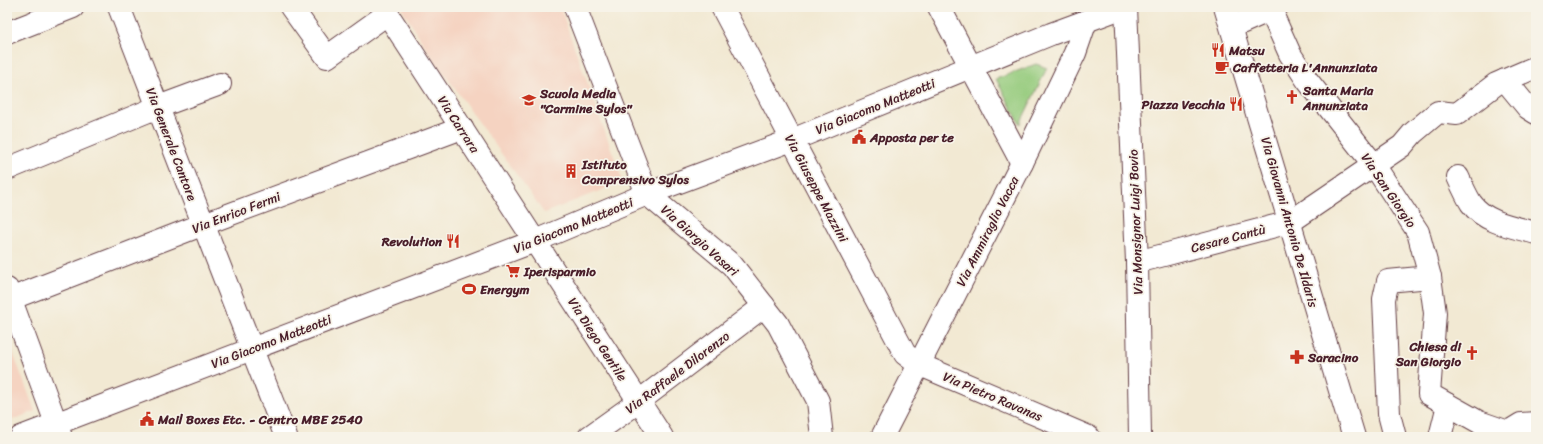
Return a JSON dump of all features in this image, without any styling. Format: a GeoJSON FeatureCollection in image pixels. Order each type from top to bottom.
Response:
{"type":"FeatureCollection","features":[{"type":"Feature","properties":{"kind":"street"},"geometry":{"type":"LineString","coordinates":[[7,33],[73,7]]}},
{"type":"Feature","properties":{"kind":"street","name":"Via Generale Cantore"},"geometry":{"type":"LineString","coordinates":[[118,7],[286,437]]}},
{"type":"Feature","properties":{"kind":"street"},"geometry":{"type":"LineString","coordinates":[[291,7],[327,57],[385,10]]}},
{"type":"Feature","properties":{"kind":"street"},"geometry":{"type":"LineString","coordinates":[[575,7],[647,194]]}},
{"type":"Feature","properties":{"kind":"street","name":"Via Giuseppe Mazzini"},"geometry":{"type":"LineString","coordinates":[[722,7],[905,354],[918,364]]}},
{"type":"Feature","properties":{"kind":"street"},"geometry":{"type":"LineString","coordinates":[[939,7],[1022,163]]}},
{"type":"Feature","properties":{"kind":"street","name":"Via Giacomo Matteotti"},"geometry":{"type":"LineString","coordinates":[[21,437],[58,430],[251,349],[535,241],[647,194],[792,140],[1086,21],[1125,7]]}},
{"type":"Feature","properties":{"kind":"street","name":"Via Monsignor Luigi Bovio"},"geometry":{"type":"LineString","coordinates":[[1125,7],[1137,262],[1140,437]]}},
{"type":"Feature","properties":{"kind":"street"},"geometry":{"type":"LineString","coordinates":[[1229,17],[1272,8]]}},
{"type":"Feature","properties":{"kind":"street","name":"Via San Giorgio"},"geometry":{"type":"LineString","coordinates":[[1272,8],[1290,54],[1307,80],[1374,165],[1418,232],[1430,277],[1435,313],[1429,394],[1448,405]]}},
{"type":"Feature","properties":{"kind":"street","name":"Via Carrara"},"geometry":{"type":"LineString","coordinates":[[385,10],[535,241]]}},
{"type":"Feature","properties":{"kind":"street","name":"Via Giovanni Antonio De Ildaris"},"geometry":{"type":"LineString","coordinates":[[1229,17],[1354,437]]}},
{"type":"Feature","properties":{"kind":"street","name":"Via Ammiraglio Vacca"},"geometry":{"type":"LineString","coordinates":[[882,437],[1022,163],[1075,53],[1086,21]]}},
{"type":"Feature","properties":{"kind":"street","name":"Cesare Cantù"},"geometry":{"type":"LineString","coordinates":[[1137,262],[1290,222],[1402,146],[1413,132],[1438,112],[1458,114],[1496,84],[1536,66]]}},
{"type":"Feature","properties":{"kind":"street"},"geometry":{"type":"LineString","coordinates":[[1505,80],[1528,108],[1536,113]]}},
{"type":"Feature","properties":{"kind":"street"},"geometry":{"type":"LineString","coordinates":[[7,169],[158,107],[220,84]]}},
{"type":"Feature","properties":{"kind":"street","name":"Via Enrico Fermi"},"geometry":{"type":"LineString","coordinates":[[9,294],[204,224],[462,128]]}},
{"type":"Feature","properties":{"kind":"street"},"geometry":{"type":"LineString","coordinates":[[1458,177],[1472,204],[1482,213],[1494,221],[1536,232]]}},
{"type":"Feature","properties":{"kind":"street","name":"Via Giorgio Vasari"},"geometry":{"type":"LineString","coordinates":[[647,194],[732,265],[778,324],[818,401],[822,437]]}},
{"type":"Feature","properties":{"kind":"street","name":"Via Diego Gentile"},"geometry":{"type":"LineString","coordinates":[[535,241],[662,437]]}},
{"type":"Feature","properties":{"kind":"street"},"geometry":{"type":"LineString","coordinates":[[1395,437],[1390,414],[1384,300],[1388,281],[1430,277]]}},
{"type":"Feature","properties":{"kind":"street"},"geometry":{"type":"LineString","coordinates":[[9,294],[58,430]]}},
{"type":"Feature","properties":{"kind":"street","name":"Via Raffaele Dilorenzo"},"geometry":{"type":"LineString","coordinates":[[589,437],[638,402],[764,306]]}},
{"type":"Feature","properties":{"kind":"street","name":"Via Pietro Ravanas"},"geometry":{"type":"LineString","coordinates":[[918,364],[1088,437]]}},
{"type":"Feature","properties":{"kind":"street"},"geometry":{"type":"LineString","coordinates":[[1440,437],[1448,405],[1479,422],[1507,434],[1521,424],[1536,423]]}},
{"type":"Feature","properties":{"kind":"shaded area","name":"Scuola Media \"Carmine Sylos\""},"geometry":{"type":"Polygon","coordinates":[[[401,7],[560,7],[622,179],[608,183],[609,187],[544,213],[423,44],[401,7]]]}},
{"type":"Feature","properties":{"kind":"shaded area"},"geometry":{"type":"Polygon","coordinates":[[[7,337],[35,411],[7,422],[7,337]]]}},
{"type":"Feature","properties":{"kind":"green space"},"geometry":{"type":"Polygon","coordinates":[[[1036,64],[1047,68],[1020,124],[996,79],[1036,64]]]}},
{"type":"Feature","properties":{"kind":"place","name":"Matsu"},"geometry":{"type":"Point","coordinates":[1218,50]}},
{"type":"Feature","properties":{"kind":"place","name":"Caffetteria L'Annunziata"},"geometry":{"type":"Point","coordinates":[1222,67]}},
{"type":"Feature","properties":{"kind":"place","name":"Santa Maria Annunziata"},"geometry":{"type":"Point","coordinates":[1292,97]}},
{"type":"Feature","properties":{"kind":"place","name":"Scuola Media \"Carmine Sylos\""},"geometry":{"type":"Point","coordinates":[529,100]}},
{"type":"Feature","properties":{"kind":"place","name":"Piazza Vecchia"},"geometry":{"type":"Point","coordinates":[1236,104]}},
{"type":"Feature","properties":{"kind":"place","name":"Apposta per te"},"geometry":{"type":"Point","coordinates":[859,137]}},
{"type":"Feature","properties":{"kind":"place","name":"Istituto Comprensivo Sylos"},"geometry":{"type":"Point","coordinates":[571,171]}},
{"type":"Feature","properties":{"kind":"place","name":"Revolution"},"geometry":{"type":"Point","coordinates":[453,241]}},
{"type":"Feature","properties":{"kind":"place","name":"Iperisparmio"},"geometry":{"type":"Point","coordinates":[513,271]}},
{"type":"Feature","properties":{"kind":"place","name":"Energym"},"geometry":{"type":"Point","coordinates":[469,289]}},
{"type":"Feature","properties":{"kind":"place","name":"Chiesa di San Giorgio"},"geometry":{"type":"Point","coordinates":[1472,353]}},
{"type":"Feature","properties":{"kind":"place","name":"Saracino"},"geometry":{"type":"Point","coordinates":[1297,357]}},
{"type":"Feature","properties":{"kind":"place","name":"Mail Boxes Etc. - Centro MBE 2540"},"geometry":{"type":"Point","coordinates":[147,419]}}]}
